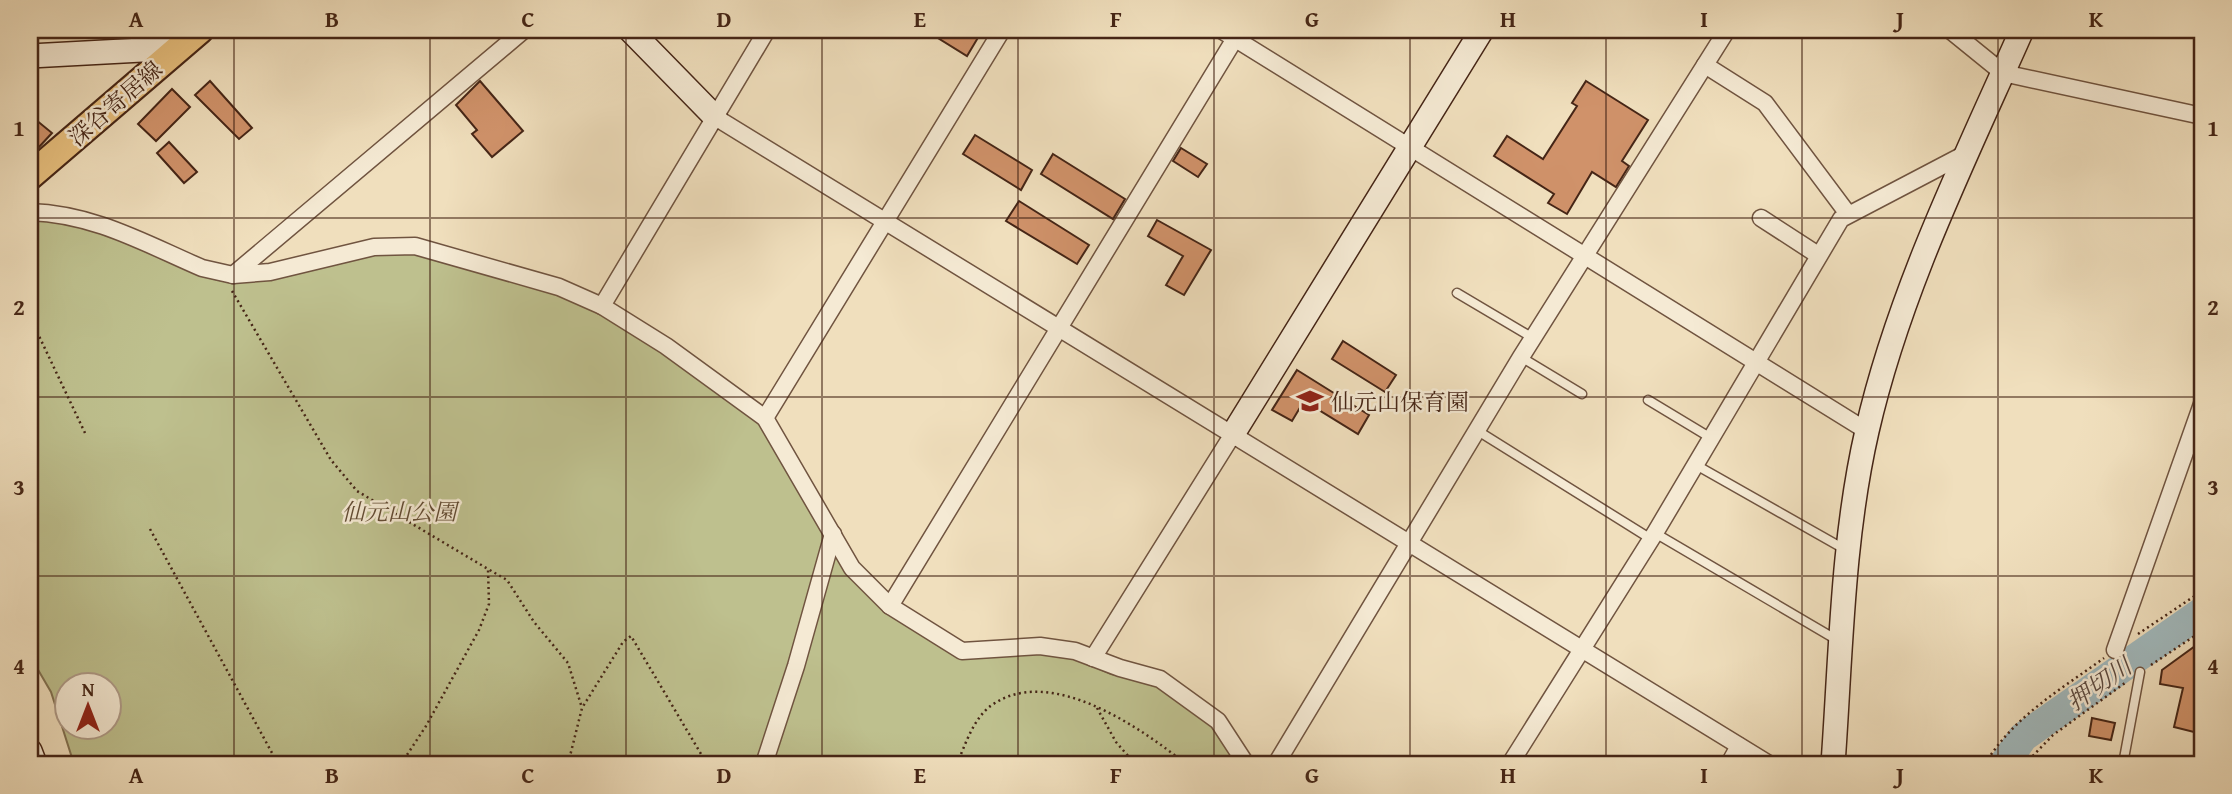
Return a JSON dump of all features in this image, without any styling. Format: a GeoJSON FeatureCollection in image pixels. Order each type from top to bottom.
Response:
{"type":"FeatureCollection","features":[{"type":"Feature","properties":{"kind":"main road","name":"深谷寄居線"},"geometry":{"type":"LineString","coordinates":[[30,176],[200,30]]}},
{"type":"Feature","properties":{"kind":"street"},"geometry":{"type":"LineString","coordinates":[[227,274],[524,30]]}},
{"type":"Feature","properties":{"kind":"street"},"geometry":{"type":"LineString","coordinates":[[630,30],[715,117],[1769,764]]}},
{"type":"Feature","properties":{"kind":"street"},"geometry":{"type":"LineString","coordinates":[[602,306],[767,30]]}},
{"type":"Feature","properties":{"kind":"street"},"geometry":{"type":"LineString","coordinates":[[765,418],[1002,30]]}},
{"type":"Feature","properties":{"kind":"street"},"geometry":{"type":"LineString","coordinates":[[1221,30],[1238,34],[1408,149],[1867,431]]}},
{"type":"Feature","properties":{"kind":"street"},"geometry":{"type":"LineString","coordinates":[[1093,658],[1482,30]]}},
{"type":"Feature","properties":{"kind":"street"},"geometry":{"type":"LineString","coordinates":[[1276,764],[1521,357],[1727,30]]}},
{"type":"Feature","properties":{"kind":"street"},"geometry":{"type":"LineString","coordinates":[[1950,30],[2003,73],[2202,116]]}},
{"type":"Feature","properties":{"kind":"street"},"geometry":{"type":"LineString","coordinates":[[1833,764],[1849,551],[1867,431],[1903,309],[1967,153],[2022,30]]}},
{"type":"Feature","properties":{"kind":"street"},"geometry":{"type":"LineString","coordinates":[[890,606],[1238,34]]}},
{"type":"Feature","properties":{"kind":"street"},"geometry":{"type":"LineString","coordinates":[[30,56],[179,48]]}},
{"type":"Feature","properties":{"kind":"street"},"geometry":{"type":"LineString","coordinates":[[1705,65],[1765,103],[1848,215]]}},
{"type":"Feature","properties":{"kind":"street"},"geometry":{"type":"LineString","coordinates":[[1510,764],[1712,439],[1841,219],[1967,153]]}},
{"type":"Feature","properties":{"kind":"street"},"geometry":{"type":"LineString","coordinates":[[30,212],[64,213],[88,219],[202,268],[227,274],[270,272],[374,247],[415,246],[559,287],[602,306],[666,346],[765,418],[852,568],[890,606],[962,651],[1040,646],[1075,651],[1160,679],[1218,721],[1246,764]]}},
{"type":"Feature","properties":{"kind":"street"},"geometry":{"type":"LineString","coordinates":[[1761,218],[1818,255]]}},
{"type":"Feature","properties":{"kind":"street"},"geometry":{"type":"LineString","coordinates":[[2115,650],[2202,404]]}},
{"type":"Feature","properties":{"kind":"street"},"geometry":{"type":"LineString","coordinates":[[764,764],[796,666],[833,534]]}},
{"type":"Feature","properties":{"kind":"street"},"geometry":{"type":"LineString","coordinates":[[1729,764],[1739,746]]}},
{"type":"Feature","properties":{"kind":"street"},"geometry":{"type":"LineString","coordinates":[[30,751],[35,764]]}},
{"type":"Feature","properties":{"kind":"lane"},"geometry":{"type":"LineString","coordinates":[[1457,293],[1533,338]]}},
{"type":"Feature","properties":{"kind":"lane"},"geometry":{"type":"LineString","coordinates":[[1521,357],[1582,394]]}},
{"type":"Feature","properties":{"kind":"lane"},"geometry":{"type":"LineString","coordinates":[[1648,400],[1712,439]]}},
{"type":"Feature","properties":{"kind":"lane"},"geometry":{"type":"LineString","coordinates":[[1478,431],[1653,536],[1842,643]]}},
{"type":"Feature","properties":{"kind":"lane"},"geometry":{"type":"LineString","coordinates":[[1696,465],[1849,551]]}},
{"type":"Feature","properties":{"kind":"lane"},"geometry":{"type":"LineString","coordinates":[[2123,764],[2140,672]]}},
{"type":"Feature","properties":{"kind":"path"},"geometry":{"type":"LineString","coordinates":[[227,274],[331,460],[357,491],[507,580],[534,622],[568,663],[582,708]]}},
{"type":"Feature","properties":{"kind":"path"},"geometry":{"type":"LineString","coordinates":[[30,317],[85,433]]}},
{"type":"Feature","properties":{"kind":"path"},"geometry":{"type":"LineString","coordinates":[[150,529],[278,764]]}},
{"type":"Feature","properties":{"kind":"path"},"geometry":{"type":"LineString","coordinates":[[401,764],[426,726],[479,630],[489,604],[488,569]]}},
{"type":"Feature","properties":{"kind":"path"},"geometry":{"type":"LineString","coordinates":[[1985,764],[1998,743],[2026,714],[2202,591]]}},
{"type":"Feature","properties":{"kind":"path"},"geometry":{"type":"LineString","coordinates":[[2025,764],[2053,735],[2202,631]]}},
{"type":"Feature","properties":{"kind":"path"},"geometry":{"type":"LineString","coordinates":[[568,764],[582,708],[623,642],[631,636],[701,754],[701,764]]}},
{"type":"Feature","properties":{"kind":"path"},"geometry":{"type":"LineString","coordinates":[[957,764],[970,732],[990,705],[1015,694],[1058,694],[1082,699],[1156,740],[1185,764]]}},
{"type":"Feature","properties":{"kind":"path"},"geometry":{"type":"LineString","coordinates":[[1097,708],[1116,742],[1135,764]]}},
{"type":"Feature","properties":{"kind":"green space","name":"仙元山公園"},"geometry":{"type":"Polygon","coordinates":[[[30,217],[83,226],[217,280],[235,282],[382,251],[413,253],[556,290],[600,311],[665,352],[764,425],[876,601],[942,648],[963,657],[1035,652],[1073,657],[1111,674],[1146,681],[1169,692],[1210,724],[1238,764],[74,764],[67,742],[122,742],[122,672],[52,672],[52,695],[30,656],[30,217]]]}},
{"type":"Feature","properties":{"kind":"building"},"geometry":{"type":"Polygon","coordinates":[[[925,30],[968,30],[979,36],[967,56],[925,30]]]}},
{"type":"Feature","properties":{"kind":"building"},"geometry":{"type":"Polygon","coordinates":[[[210,81],[252,128],[239,139],[195,95],[210,81]]]}},
{"type":"Feature","properties":{"kind":"building"},"geometry":{"type":"Polygon","coordinates":[[[480,81],[523,131],[492,157],[472,134],[477,130],[456,105],[480,81]]]}},
{"type":"Feature","properties":{"kind":"building"},"geometry":{"type":"Polygon","coordinates":[[[1586,81],[1648,120],[1622,161],[1629,166],[1616,187],[1592,172],[1567,214],[1548,203],[1554,194],[1494,156],[1507,136],[1543,159],[1577,106],[1572,103],[1586,81]]]}},
{"type":"Feature","properties":{"kind":"building"},"geometry":{"type":"Polygon","coordinates":[[[172,89],[190,107],[156,141],[138,124],[172,89]]]}},
{"type":"Feature","properties":{"kind":"building"},"geometry":{"type":"Polygon","coordinates":[[[30,115],[52,133],[39,147],[30,139],[30,115]]]}},
{"type":"Feature","properties":{"kind":"building"},"geometry":{"type":"Polygon","coordinates":[[[975,135],[1032,170],[1021,190],[963,154],[975,135]]]}},
{"type":"Feature","properties":{"kind":"building"},"geometry":{"type":"Polygon","coordinates":[[[169,142],[197,172],[184,183],[157,153],[169,142]]]}},
{"type":"Feature","properties":{"kind":"building"},"geometry":{"type":"Polygon","coordinates":[[[1181,148],[1207,164],[1198,177],[1173,161],[1181,148]]]}},
{"type":"Feature","properties":{"kind":"building"},"geometry":{"type":"Polygon","coordinates":[[[1053,154],[1125,199],[1113,219],[1041,174],[1053,154]]]}},
{"type":"Feature","properties":{"kind":"building"},"geometry":{"type":"Polygon","coordinates":[[[1019,201],[1089,245],[1077,264],[1006,221],[1019,201]]]}},
{"type":"Feature","properties":{"kind":"building"},"geometry":{"type":"Polygon","coordinates":[[[1157,220],[1211,250],[1184,295],[1166,285],[1183,256],[1148,236],[1157,220]]]}},
{"type":"Feature","properties":{"kind":"building"},"geometry":{"type":"Polygon","coordinates":[[[1343,341],[1396,375],[1385,392],[1332,359],[1343,341]]]}},
{"type":"Feature","properties":{"kind":"building"},"geometry":{"type":"Polygon","coordinates":[[[1297,370],[1369,415],[1358,434],[1304,401],[1292,421],[1272,410],[1297,370]]]}},
{"type":"Feature","properties":{"kind":"building"},"geometry":{"type":"Polygon","coordinates":[[[2202,641],[2202,734],[2174,727],[2183,688],[2160,684],[2162,670],[2202,641]]]}},
{"type":"Feature","properties":{"kind":"building"},"geometry":{"type":"Polygon","coordinates":[[[2092,718],[2115,723],[2111,740],[2089,736],[2092,718]]]}},
{"type":"Feature","properties":{"kind":"waterway","name":"押切川"},"geometry":{"type":"LineString","coordinates":[[2004,764],[2023,737],[2202,612]]}},
{"type":"Feature","properties":{"kind":"place","name":"仙元山保育園"},"geometry":{"type":"Point","coordinates":[1310,401]}}]}
